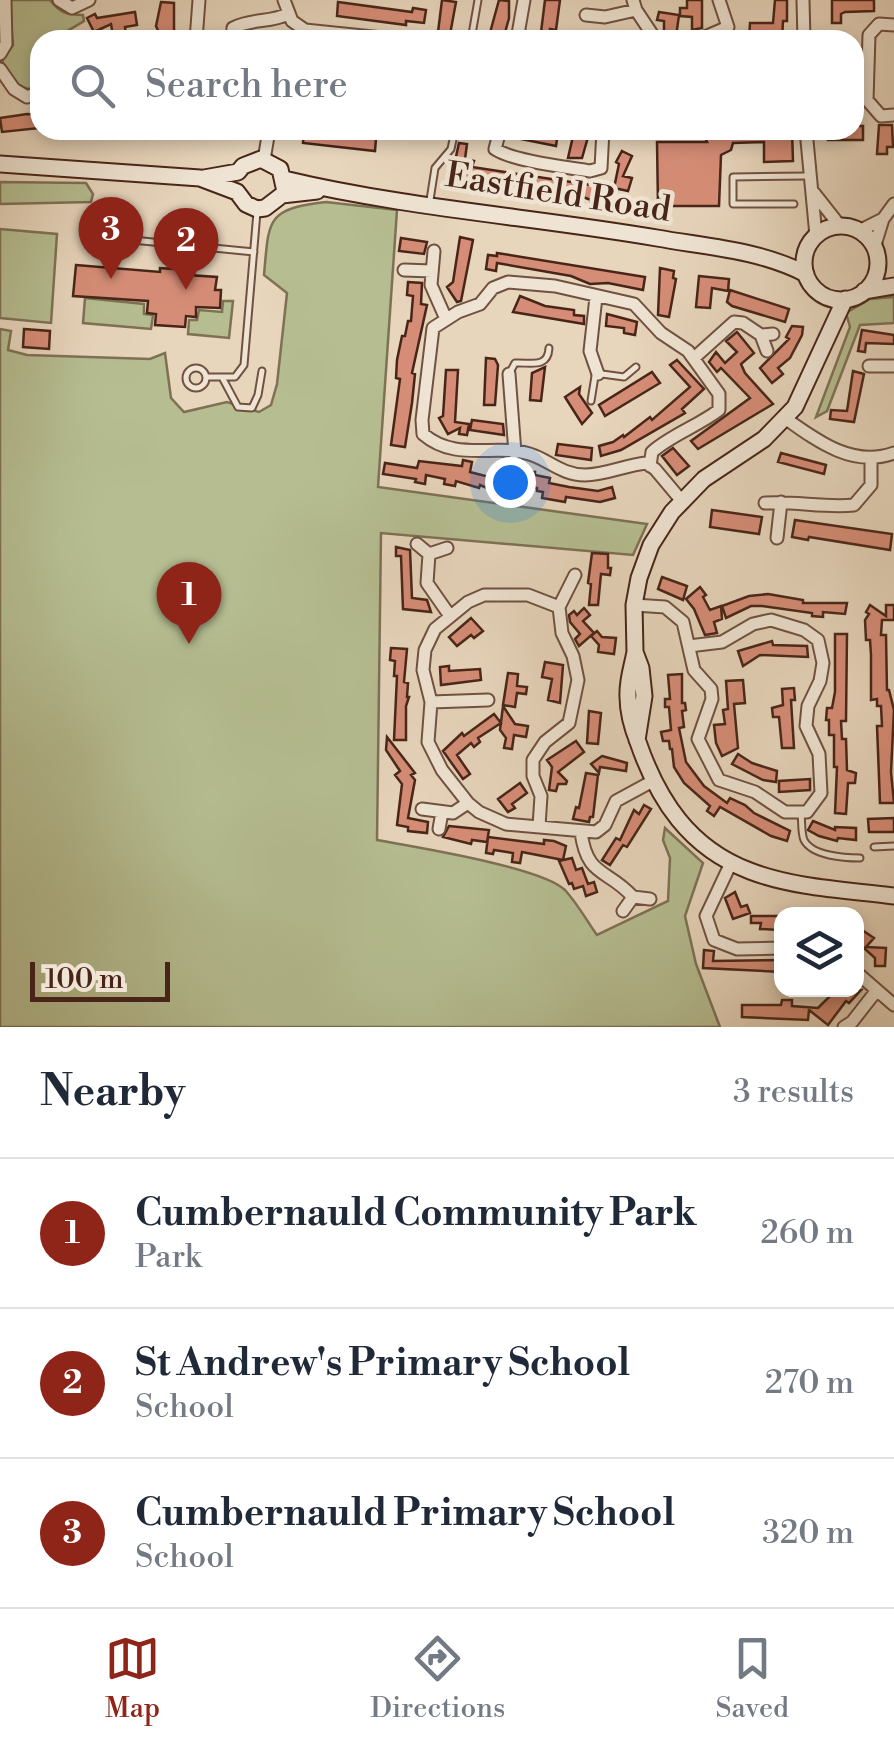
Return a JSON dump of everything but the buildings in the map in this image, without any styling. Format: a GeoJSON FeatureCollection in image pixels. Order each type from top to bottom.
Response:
{"type":"FeatureCollection","features":[{"type":"Feature","properties":{"kind":"street"},"geometry":{"type":"LineString","coordinates":[[0,54],[6,44],[5,0]]}},
{"type":"Feature","properties":{"kind":"street"},"geometry":{"type":"LineString","coordinates":[[58,0],[72,8],[89,0]]}},
{"type":"Feature","properties":{"kind":"street"},"geometry":{"type":"LineString","coordinates":[[197,30],[200,0]]}},
{"type":"Feature","properties":{"kind":"street"},"geometry":{"type":"LineString","coordinates":[[284,0],[288,14],[305,30]]}},
{"type":"Feature","properties":{"kind":"street"},"geometry":{"type":"LineString","coordinates":[[519,30],[524,0]]}},
{"type":"Feature","properties":{"kind":"street"},"geometry":{"type":"LineString","coordinates":[[719,0],[728,26],[719,30]]}},
{"type":"Feature","properties":{"kind":"street"},"geometry":{"type":"LineString","coordinates":[[803,0],[804,30]]}},
{"type":"Feature","properties":{"kind":"street"},"geometry":{"type":"LineString","coordinates":[[586,15],[605,16],[634,5],[650,30]]}},
{"type":"Feature","properties":{"kind":"street"},"geometry":{"type":"LineString","coordinates":[[234,30],[244,22],[274,21],[288,14]]}},
{"type":"Feature","properties":{"kind":"street"},"geometry":{"type":"LineString","coordinates":[[894,25],[879,24],[869,35],[867,100],[882,116],[894,115]]}},
{"type":"Feature","properties":{"kind":"street"},"geometry":{"type":"LineString","coordinates":[[0,70],[14,89],[30,95]]}},
{"type":"Feature","properties":{"kind":"street"},"geometry":{"type":"LineString","coordinates":[[264,160],[267,140]]}},
{"type":"Feature","properties":{"kind":"street"},"geometry":{"type":"LineString","coordinates":[[497,140],[495,149],[507,157],[521,156],[590,171],[601,168],[602,140]]}},
{"type":"Feature","properties":{"kind":"street"},"geometry":{"type":"LineString","coordinates":[[806,140],[808,176],[814,193],[840,226],[859,231],[894,278]]}},
{"type":"Feature","properties":{"kind":"street"},"geometry":{"type":"LineString","coordinates":[[0,164],[200,178],[238,172],[254,160],[264,160],[275,164],[283,187],[278,201],[257,209],[246,204],[236,192],[200,178]]}},
{"type":"Feature","properties":{"kind":"street"},"geometry":{"type":"LineString","coordinates":[[236,192],[238,172]]}},
{"type":"Feature","properties":{"kind":"street","name":"Eastfield Road"},"geometry":{"type":"LineString","coordinates":[[283,187],[400,198],[776,258],[806,274]]}},
{"type":"Feature","properties":{"kind":"street"},"geometry":{"type":"LineString","coordinates":[[814,193],[812,241],[804,264],[806,274],[824,296],[830,328]]}},
{"type":"Feature","properties":{"kind":"street"},"geometry":{"type":"LineString","coordinates":[[859,231],[882,218],[894,204]]}},
{"type":"Feature","properties":{"kind":"street"},"geometry":{"type":"LineString","coordinates":[[864,291],[872,283],[882,218]]}},
{"type":"Feature","properties":{"kind":"street"},"geometry":{"type":"LineString","coordinates":[[812,241],[840,226]]}},
{"type":"Feature","properties":{"kind":"street","name":"Eastfield Road"},"geometry":{"type":"LineString","coordinates":[[776,258],[812,241]]}},
{"type":"Feature","properties":{"kind":"street"},"geometry":{"type":"LineString","coordinates":[[434,251],[431,285],[446,320]]}},
{"type":"Feature","properties":{"kind":"street"},"geometry":{"type":"LineString","coordinates":[[404,270],[432,271]]}},
{"type":"Feature","properties":{"kind":"street"},"geometry":{"type":"LineString","coordinates":[[650,466],[652,452],[660,444],[720,410],[719,394],[694,358],[661,333],[634,304],[555,286],[508,282],[492,288],[480,304],[432,328],[422,420],[423,434],[434,444],[453,449],[532,454],[559,470],[583,475],[646,463],[681,500]]}},
{"type":"Feature","properties":{"kind":"street"},"geometry":{"type":"LineString","coordinates":[[824,296],[845,300],[864,291],[894,286]]}},
{"type":"Feature","properties":{"kind":"street"},"geometry":{"type":"LineString","coordinates":[[596,297],[590,351],[598,374]]}},
{"type":"Feature","properties":{"kind":"street"},"geometry":{"type":"LineString","coordinates":[[845,300],[808,386],[785,418],[764,439],[704,478],[681,500],[660,529],[644,560],[634,605],[636,652],[629,673],[629,715],[652,782],[678,822],[699,842],[730,863],[768,877],[894,896]]}},
{"type":"Feature","properties":{"kind":"street"},"geometry":{"type":"LineString","coordinates":[[694,358],[734,322],[767,334],[766,351]]}},
{"type":"Feature","properties":{"kind":"street"},"geometry":{"type":"LineString","coordinates":[[869,366],[894,366]]}},
{"type":"Feature","properties":{"kind":"street"},"geometry":{"type":"LineString","coordinates":[[510,374],[515,453]]}},
{"type":"Feature","properties":{"kind":"street"},"geometry":{"type":"LineString","coordinates":[[785,418],[842,453],[871,458],[894,453]]}},
{"type":"Feature","properties":{"kind":"street"},"geometry":{"type":"LineString","coordinates":[[766,503],[797,500],[828,508],[854,505],[871,485],[871,458]]}},
{"type":"Feature","properties":{"kind":"street"},"geometry":{"type":"LineString","coordinates":[[777,538],[782,502]]}},
{"type":"Feature","properties":{"kind":"street"},"geometry":{"type":"LineString","coordinates":[[417,544],[429,554]]}},
{"type":"Feature","properties":{"kind":"street"},"geometry":{"type":"LineString","coordinates":[[429,554],[447,548]]}},
{"type":"Feature","properties":{"kind":"street"},"geometry":{"type":"LineString","coordinates":[[429,554],[427,583],[450,616]]}},
{"type":"Feature","properties":{"kind":"street"},"geometry":{"type":"LineString","coordinates":[[539,826],[540,796],[533,776],[533,760],[545,742],[570,723],[578,680],[573,656],[562,634],[558,607],[574,575]]}},
{"type":"Feature","properties":{"kind":"street"},"geometry":{"type":"LineString","coordinates":[[558,607],[528,595],[484,595],[468,602],[435,629],[425,650],[423,670],[432,702],[428,742],[433,758],[468,803],[506,824],[596,832],[605,825],[616,801],[652,782]]}},
{"type":"Feature","properties":{"kind":"street"},"geometry":{"type":"LineString","coordinates":[[634,605],[665,608],[684,622],[689,646],[694,670],[711,690],[712,699],[698,739],[720,780],[755,792],[785,812],[801,814],[815,804],[821,793],[818,754],[806,726],[808,706],[820,681],[823,663],[818,640],[804,630],[771,620],[753,624],[722,642],[689,646]]}},
{"type":"Feature","properties":{"kind":"street"},"geometry":{"type":"LineString","coordinates":[[432,702],[488,700]]}},
{"type":"Feature","properties":{"kind":"street"},"geometry":{"type":"LineString","coordinates":[[422,809],[453,813],[468,803]]}},
{"type":"Feature","properties":{"kind":"street"},"geometry":{"type":"LineString","coordinates":[[439,829],[442,812]]}},
{"type":"Feature","properties":{"kind":"street"},"geometry":{"type":"LineString","coordinates":[[581,832],[584,856],[595,868],[622,884],[633,897],[650,899]]}},
{"type":"Feature","properties":{"kind":"street"},"geometry":{"type":"LineString","coordinates":[[730,863],[706,916],[714,940],[737,949],[774,948]]}},
{"type":"Feature","properties":{"kind":"street"},"geometry":{"type":"LineString","coordinates":[[623,911],[633,897]]}},
{"type":"Feature","properties":{"kind":"street"},"geometry":{"type":"LineString","coordinates":[[864,979],[894,1005]]}},
{"type":"Feature","properties":{"kind":"street"},"geometry":{"type":"LineString","coordinates":[[844,1027],[877,990]]}},
{"type":"Feature","properties":{"kind":"lane"},"geometry":{"type":"LineString","coordinates":[[473,30],[478,0]]}},
{"type":"Feature","properties":{"kind":"lane"},"geometry":{"type":"LineString","coordinates":[[430,204],[435,168],[452,149],[453,140]]}},
{"type":"Feature","properties":{"kind":"lane"},"geometry":{"type":"LineString","coordinates":[[794,204],[733,204],[733,177],[808,176]]}},
{"type":"Feature","properties":{"kind":"lane"},"geometry":{"type":"LineString","coordinates":[[206,377],[235,378],[244,365],[257,209]]}},
{"type":"Feature","properties":{"kind":"lane"},"geometry":{"type":"LineString","coordinates":[[92,236],[254,252]]}},
{"type":"Feature","properties":{"kind":"lane"},"geometry":{"type":"LineString","coordinates":[[510,374],[516,364],[541,363],[549,348]]}},
{"type":"Feature","properties":{"kind":"lane"},"geometry":{"type":"LineString","coordinates":[[591,401],[592,383],[598,374],[624,377],[636,367]]}},
{"type":"Feature","properties":{"kind":"lane"},"geometry":{"type":"LineString","coordinates":[[194,368],[204,371],[206,377],[205,384],[196,388],[186,381],[194,368]]}},
{"type":"Feature","properties":{"kind":"lane"},"geometry":{"type":"LineString","coordinates":[[223,379],[238,406],[248,409],[258,395],[262,371]]}},
{"type":"Feature","properties":{"kind":"lane"},"geometry":{"type":"LineString","coordinates":[[801,814],[804,840],[809,846],[842,858],[860,858]]}},
{"type":"Feature","properties":{"kind":"lane"},"geometry":{"type":"LineString","coordinates":[[874,847],[894,846]]}},
{"type":"Feature","properties":{"kind":"green space"},"geometry":{"type":"Polygon","coordinates":[[[9,0],[50,0],[64,12],[83,15],[84,21],[69,30],[30,30],[30,88],[19,85],[4,69],[4,57],[13,45],[9,0]]]}},
{"type":"Feature","properties":{"kind":"green space"},"geometry":{"type":"Polygon","coordinates":[[[0,182],[86,183],[93,194],[91,202],[0,204],[0,182]]]}},
{"type":"Feature","properties":{"kind":"green space"},"geometry":{"type":"Polygon","coordinates":[[[326,202],[397,210],[378,487],[647,524],[633,555],[381,533],[377,840],[476,859],[552,882],[565,890],[597,935],[668,901],[670,858],[663,840],[665,828],[703,863],[685,916],[696,964],[720,1027],[0,1027],[0,329],[11,331],[8,350],[27,355],[150,359],[165,353],[171,398],[184,412],[227,402],[259,412],[271,405],[277,384],[287,293],[264,275],[270,229],[281,213],[326,202]]]}},
{"type":"Feature","properties":{"kind":"green space"},"geometry":{"type":"Polygon","coordinates":[[[0,229],[57,234],[51,323],[0,318],[0,229]]]}},
{"type":"Feature","properties":{"kind":"green space"},"geometry":{"type":"Polygon","coordinates":[[[894,297],[894,323],[860,325],[827,411],[816,417],[850,327],[846,313],[870,299],[894,297]]]}},
{"type":"Feature","properties":{"kind":"green space"},"geometry":{"type":"Polygon","coordinates":[[[85,298],[144,304],[144,314],[153,315],[151,329],[83,323],[85,298]]]}},
{"type":"Feature","properties":{"kind":"green space"},"geometry":{"type":"Polygon","coordinates":[[[223,301],[233,301],[229,338],[188,334],[189,320],[197,320],[199,310],[222,312],[223,301]]]}},
{"type":"Feature","properties":{"kind":"place","name":"Cumbernauld Primary School"},"geometry":{"type":"Point","coordinates":[111,279]}},
{"type":"Feature","properties":{"kind":"place","name":"St Andrew's Primary School"},"geometry":{"type":"Point","coordinates":[186,290]}},
{"type":"Feature","properties":{"kind":"place","name":"Cumbernauld Community Park"},"geometry":{"type":"Point","coordinates":[189,644]}}]}
